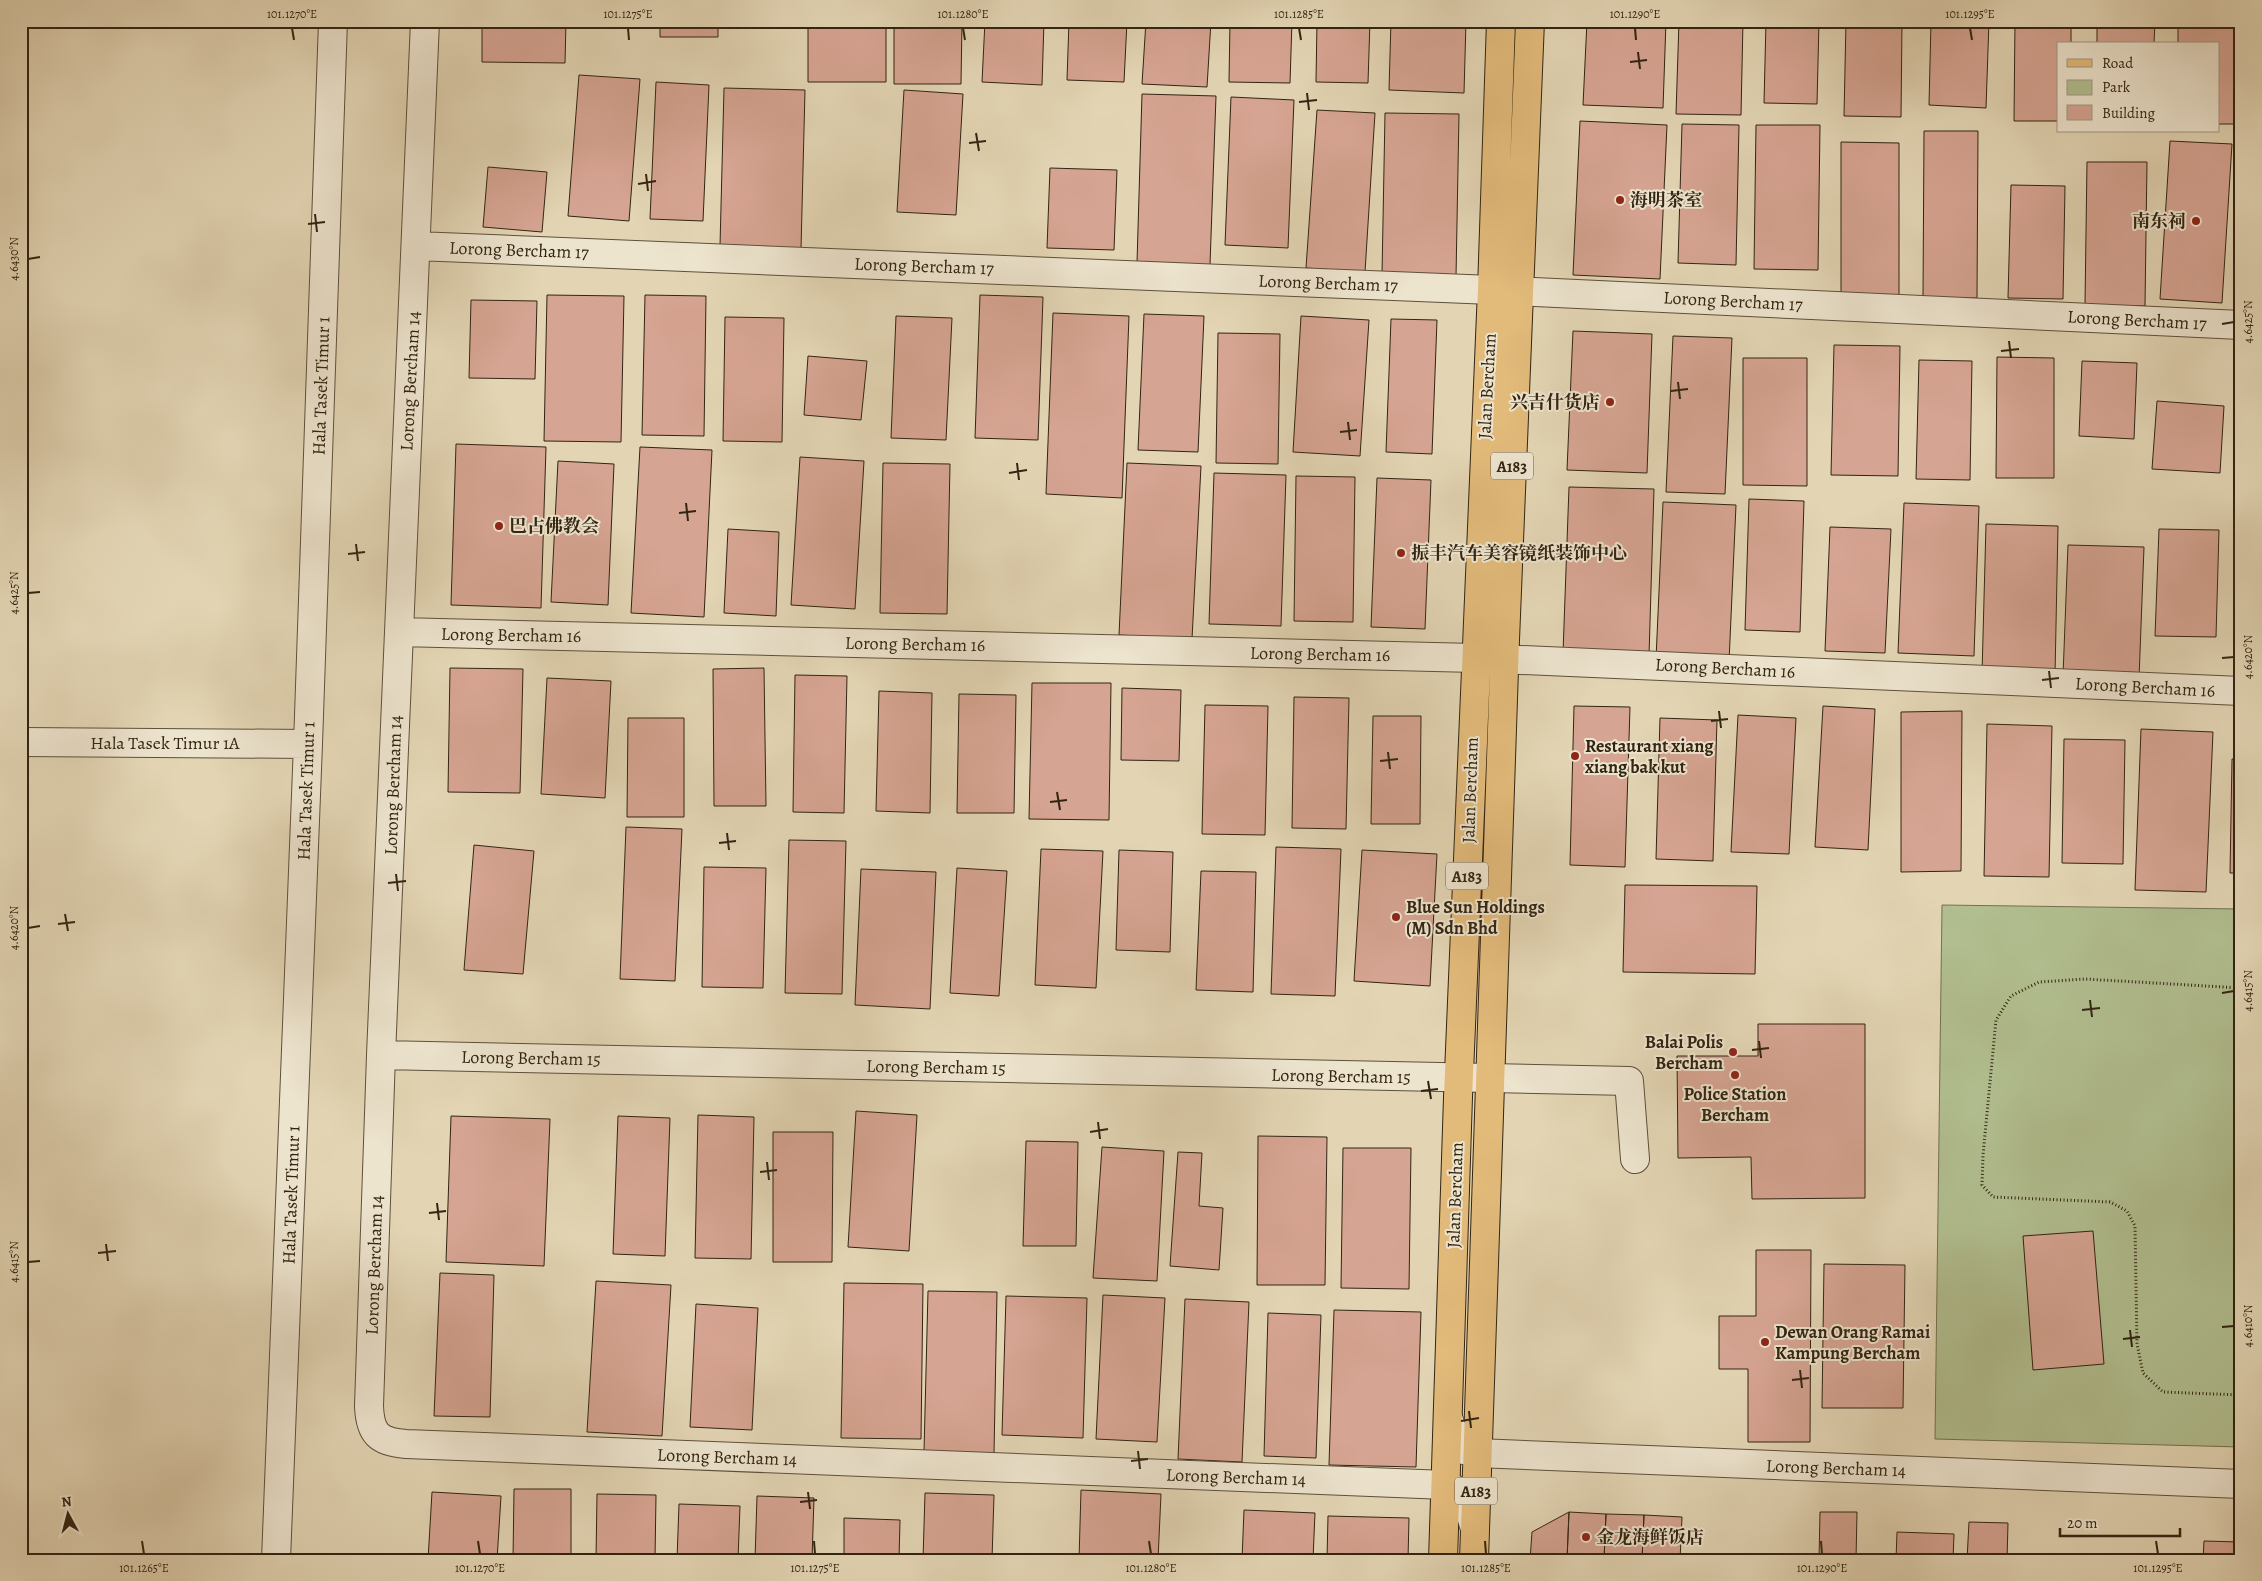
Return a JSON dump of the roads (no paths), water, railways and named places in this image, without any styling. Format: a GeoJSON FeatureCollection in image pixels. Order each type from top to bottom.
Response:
{"type":"FeatureCollection","features":[{"type":"Feature","properties":{"kind":"main road","name":"Jalan Bercham"},"geometry":{"type":"LineString","coordinates":[[1443,1560],[1459,1078],[1475,658],[1492,290],[1501,21]]}},
{"type":"Feature","properties":{"kind":"main road","name":"Jalan Bercham"},"geometry":{"type":"LineString","coordinates":[[1474,1560],[1505,658],[1530,21]]}},
{"type":"Feature","properties":{"kind":"street","name":"Hala Tasek Timur 1"},"geometry":{"type":"LineString","coordinates":[[276,1560],[308,744],[333,21]]}},
{"type":"Feature","properties":{"kind":"street","name":"Lorong Bercham 14"},"geometry":{"type":"LineString","coordinates":[[425,21],[381,1055],[369,1406],[370,1424],[379,1437],[390,1443],[1446,1485]]}},
{"type":"Feature","properties":{"kind":"street","name":"Lorong Bercham 17"},"geometry":{"type":"LineString","coordinates":[[416,246],[1519,291],[2241,325]]}},
{"type":"Feature","properties":{"kind":"street","name":"Lorong Bercham 16"},"geometry":{"type":"LineString","coordinates":[[399,632],[1505,658],[2241,691]]}},
{"type":"Feature","properties":{"kind":"street","name":"Hala Tasek Timur 1A"},"geometry":{"type":"LineString","coordinates":[[21,742],[308,744]]}},
{"type":"Feature","properties":{"kind":"street","name":"Lorong Bercham 15"},"geometry":{"type":"LineString","coordinates":[[381,1055],[1629,1081],[1635,1159]]}},
{"type":"Feature","properties":{"kind":"street"},"geometry":{"type":"LineString","coordinates":[[1448,1418],[1456,1438],[1464,1450],[1478,1453]]}},
{"type":"Feature","properties":{"kind":"street","name":"Lorong Bercham 14"},"geometry":{"type":"LineString","coordinates":[[1478,1453],[2241,1484]]}},
{"type":"Feature","properties":{"kind":"street"},"geometry":{"type":"LineString","coordinates":[[1475,1529],[1464,1498],[1457,1489],[1446,1485],[1478,1453]]}},
{"type":"Feature","properties":{"kind":"place","name":"海明茶室"},"geometry":{"type":"Point","coordinates":[1620,200]}},
{"type":"Feature","properties":{"kind":"place","name":"南东祠"},"geometry":{"type":"Point","coordinates":[2196,221]}},
{"type":"Feature","properties":{"kind":"place","name":"兴吉什货店"},"geometry":{"type":"Point","coordinates":[1610,402]}},
{"type":"Feature","properties":{"kind":"place","name":"巴占佛教会"},"geometry":{"type":"Point","coordinates":[499,526]}},
{"type":"Feature","properties":{"kind":"place","name":"振丰汽车美容镜纸装饰中心"},"geometry":{"type":"Point","coordinates":[1401,553]}},
{"type":"Feature","properties":{"kind":"place","name":"Restaurant xiang xiang bak kut"},"geometry":{"type":"Point","coordinates":[1575,756]}},
{"type":"Feature","properties":{"kind":"place","name":"Blue Sun Holdings (M) Sdn Bhd"},"geometry":{"type":"Point","coordinates":[1396,917]}},
{"type":"Feature","properties":{"kind":"place","name":"Balai Polis Bercham"},"geometry":{"type":"Point","coordinates":[1733,1052]}},
{"type":"Feature","properties":{"kind":"place","name":"Police Station Bercham"},"geometry":{"type":"Point","coordinates":[1735,1075]}},
{"type":"Feature","properties":{"kind":"place","name":"Dewan Orang Ramai Kampung Bercham"},"geometry":{"type":"Point","coordinates":[1765,1342]}},
{"type":"Feature","properties":{"kind":"place","name":"金龙海鲜饭店"},"geometry":{"type":"Point","coordinates":[1586,1537]}}]}
